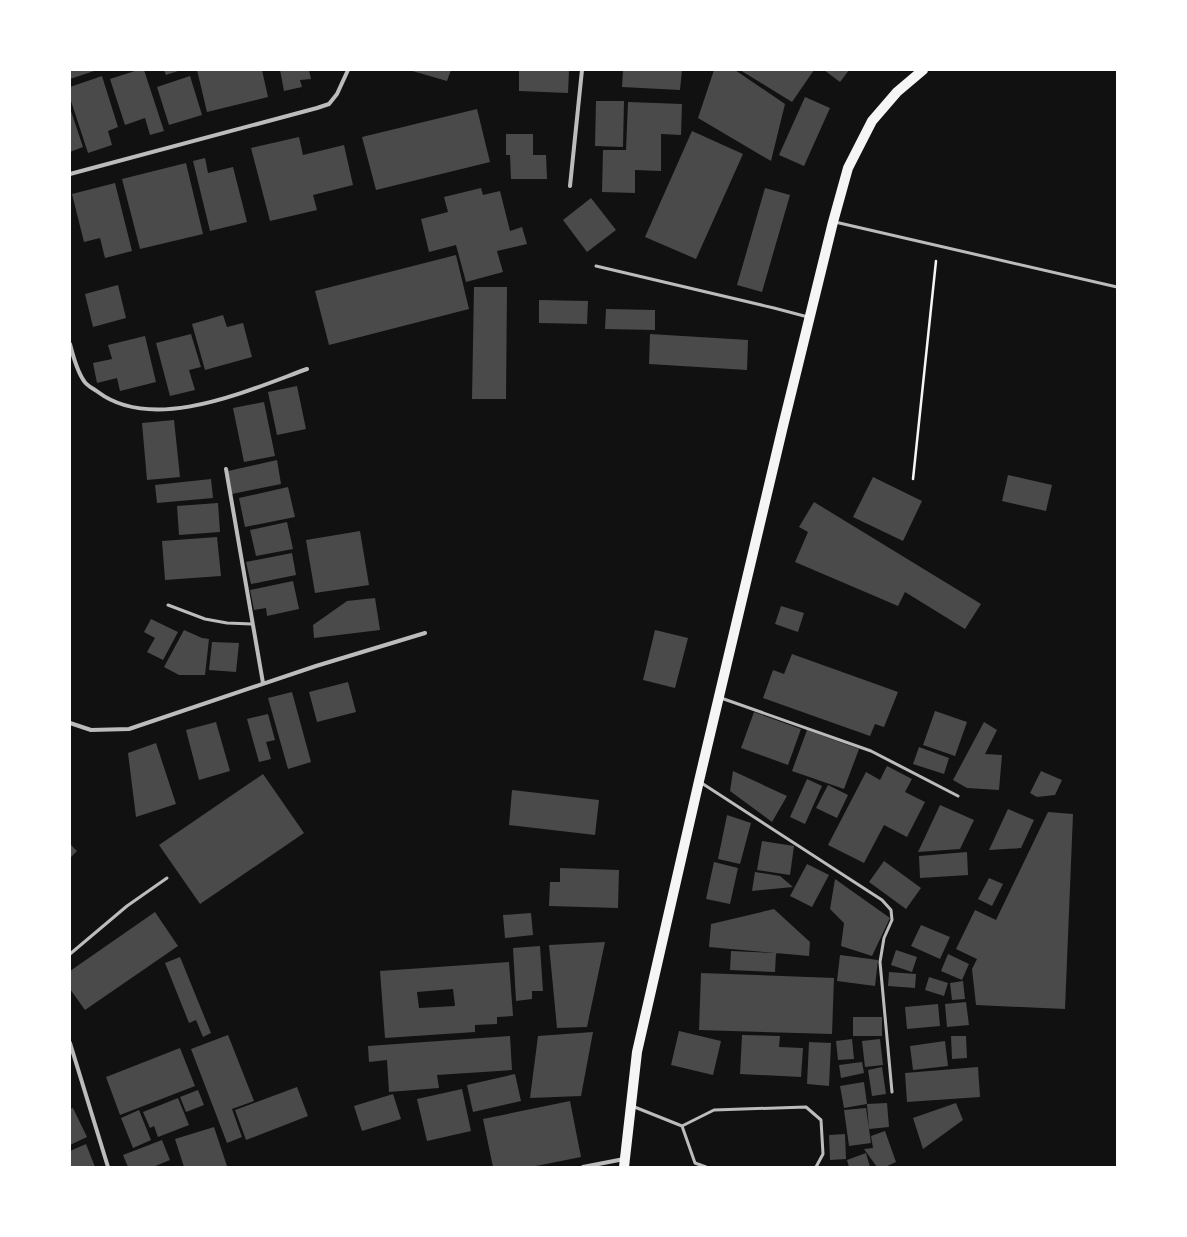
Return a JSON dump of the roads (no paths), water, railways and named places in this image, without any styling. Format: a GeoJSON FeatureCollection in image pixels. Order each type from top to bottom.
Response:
{"type":"FeatureCollection","features":[{"type":"Feature","properties":{"kind":"main road"},"geometry":{"type":"LineString","coordinates":[[624,1163],[637,1052],[779,441],[833,222],[848,168],[872,121],[897,92],[923,70]]}},
{"type":"Feature","properties":{"kind":"street"},"geometry":{"type":"LineString","coordinates":[[70,174],[329,104],[337,94],[348,70]]}},
{"type":"Feature","properties":{"kind":"street"},"geometry":{"type":"LineString","coordinates":[[570,186],[582,70]]}},
{"type":"Feature","properties":{"kind":"street"},"geometry":{"type":"LineString","coordinates":[[70,344],[84,382],[108,400],[141,409],[173,410],[227,398],[307,369]]}},
{"type":"Feature","properties":{"kind":"street"},"geometry":{"type":"LineString","coordinates":[[226,469],[263,683]]}},
{"type":"Feature","properties":{"kind":"street"},"geometry":{"type":"LineString","coordinates":[[70,723],[91,730],[129,729],[263,683],[425,633]]}},
{"type":"Feature","properties":{"kind":"street"},"geometry":{"type":"LineString","coordinates":[[70,1043],[108,1167]]}},
{"type":"Feature","properties":{"kind":"street"},"geometry":{"type":"LineString","coordinates":[[583,1167],[624,1163]]}},
{"type":"Feature","properties":{"kind":"lane"},"geometry":{"type":"LineString","coordinates":[[833,222],[1117,287]]}},
{"type":"Feature","properties":{"kind":"lane"},"geometry":{"type":"LineString","coordinates":[[596,266],[774,308],[810,318]]}},
{"type":"Feature","properties":{"kind":"lane"},"geometry":{"type":"LineString","coordinates":[[168,605],[205,619],[227,623],[252,624]]}},
{"type":"Feature","properties":{"kind":"lane"},"geometry":{"type":"LineString","coordinates":[[719,697],[870,751],[958,796]]}},
{"type":"Feature","properties":{"kind":"lane"},"geometry":{"type":"LineString","coordinates":[[699,781],[882,900],[890,910],[892,920],[884,938],[880,962],[892,1092]]}},
{"type":"Feature","properties":{"kind":"lane"},"geometry":{"type":"LineString","coordinates":[[70,954],[127,906],[167,878]]}},
{"type":"Feature","properties":{"kind":"lane"},"geometry":{"type":"LineString","coordinates":[[631,1106],[682,1126],[714,1110],[806,1107],[821,1120],[823,1154],[816,1167]]}},
{"type":"Feature","properties":{"kind":"lane"},"geometry":{"type":"LineString","coordinates":[[682,1126],[695,1163],[706,1167]]}}]}
